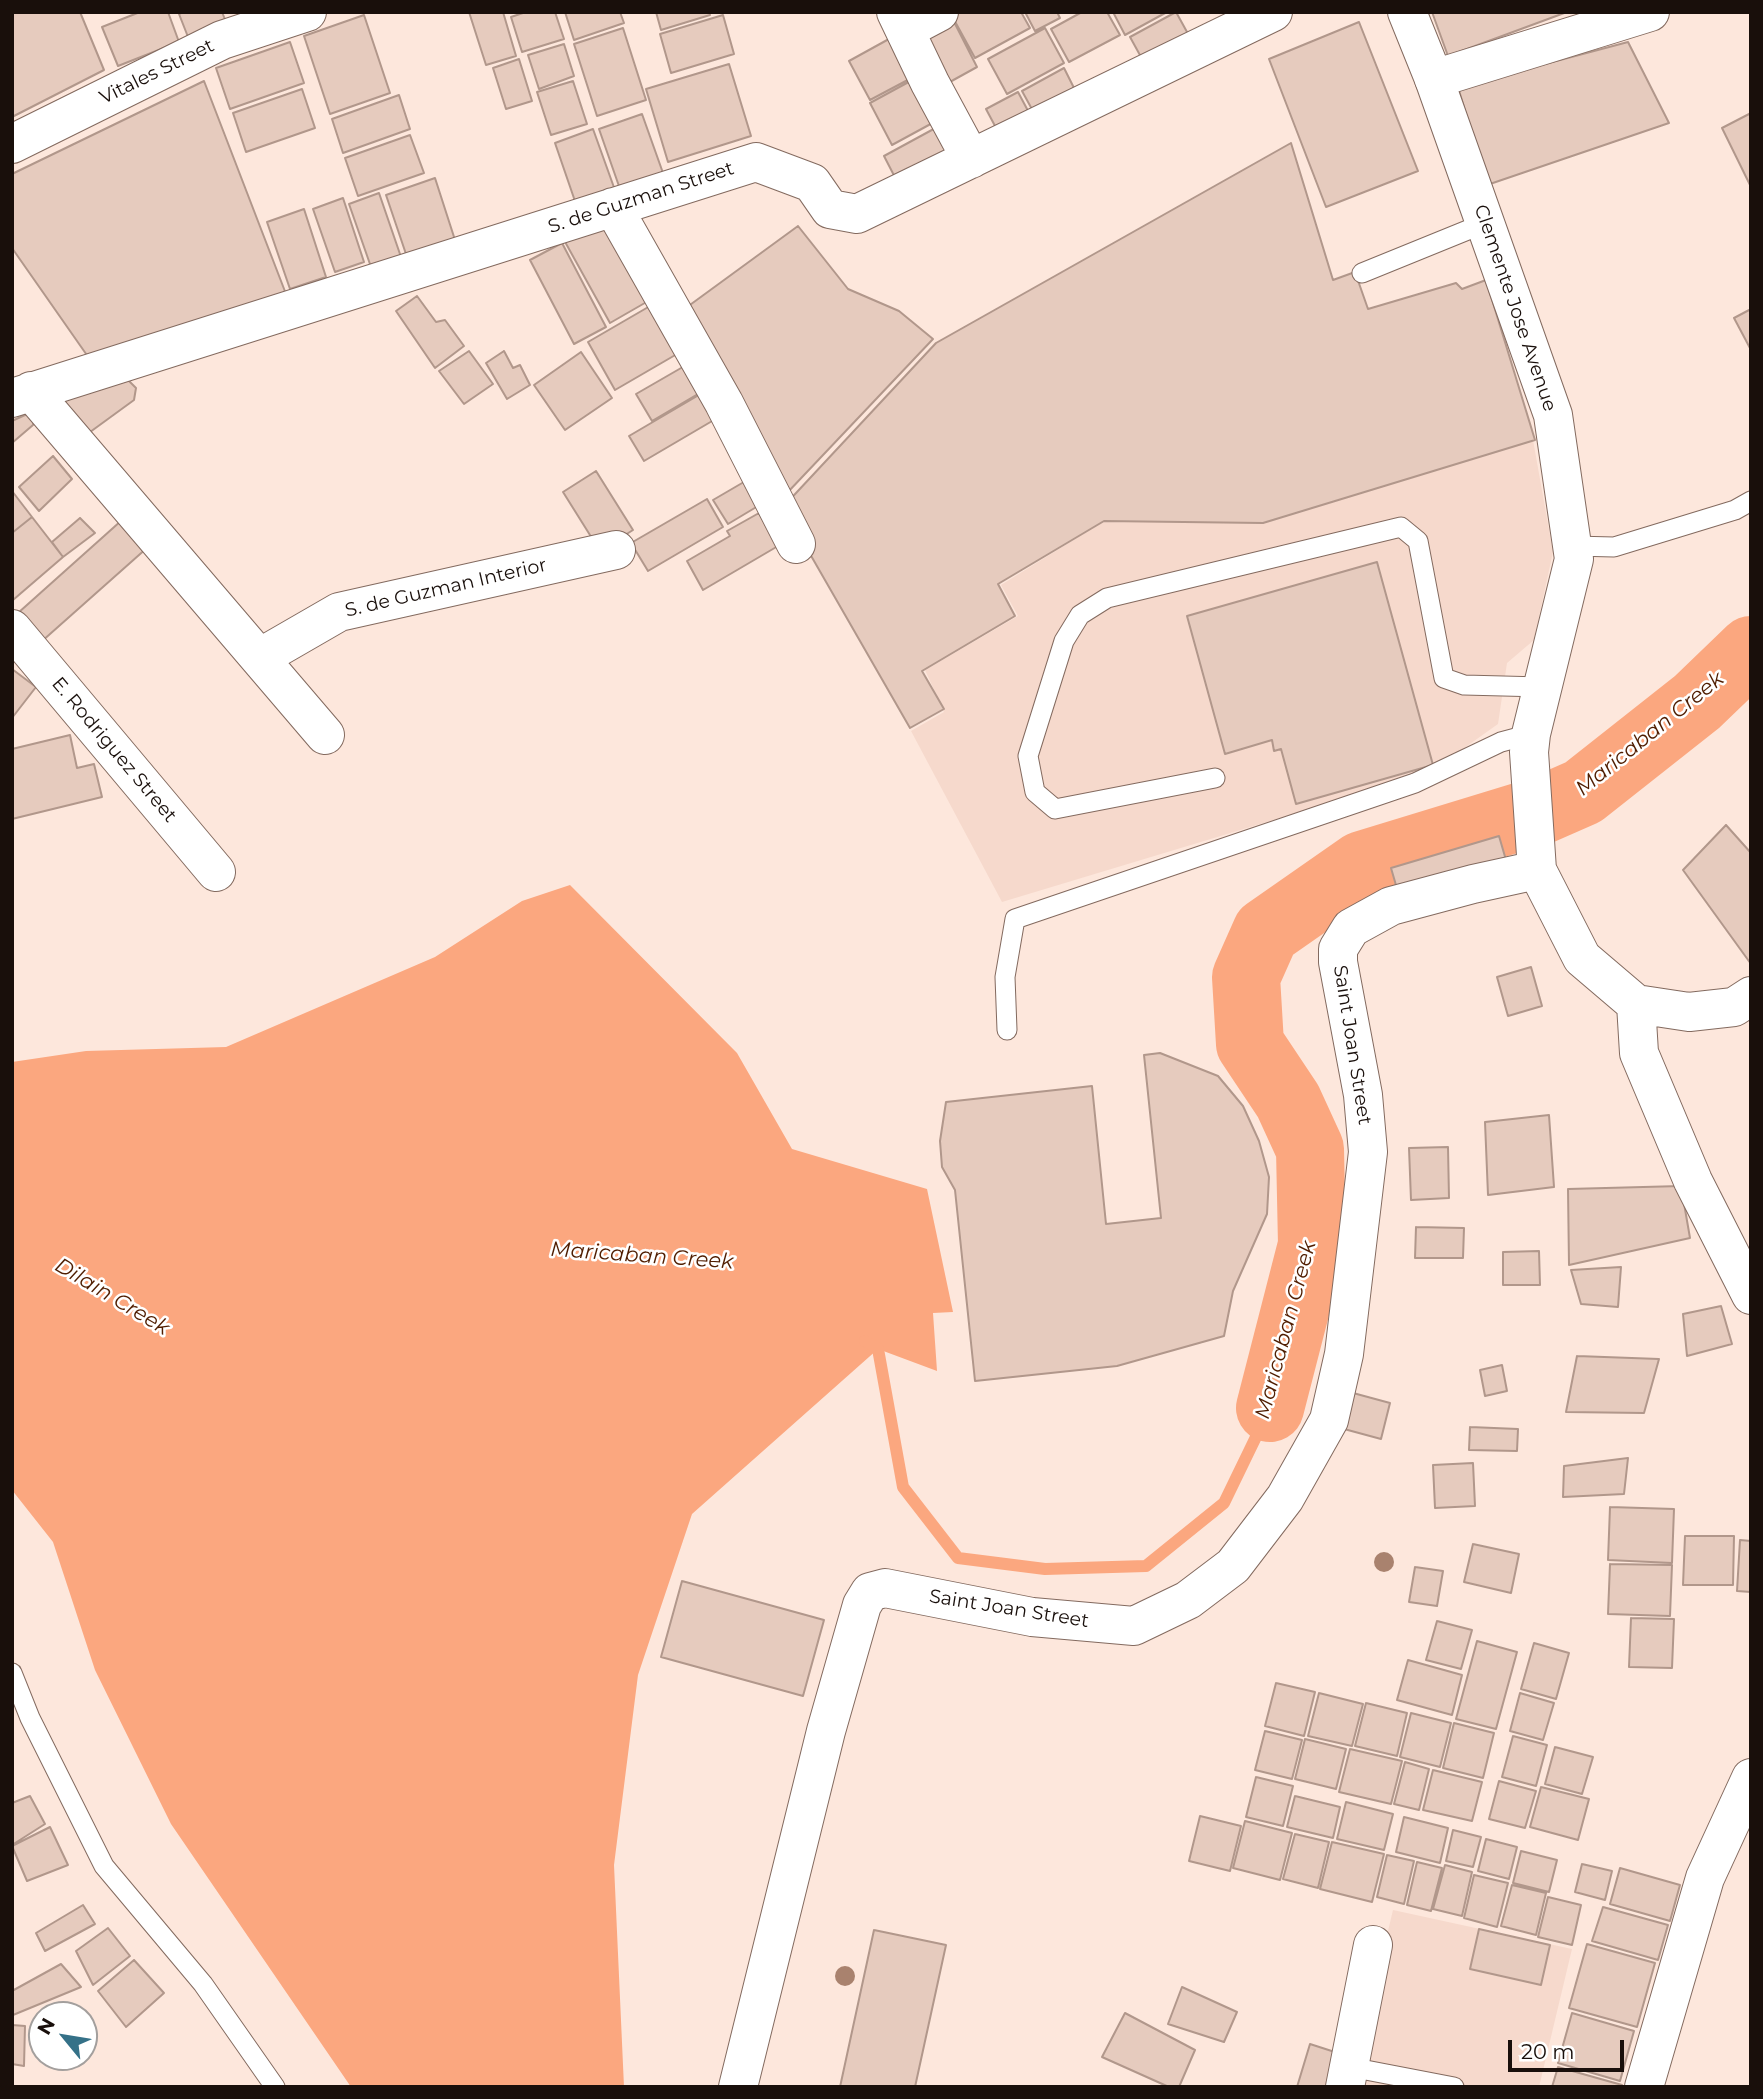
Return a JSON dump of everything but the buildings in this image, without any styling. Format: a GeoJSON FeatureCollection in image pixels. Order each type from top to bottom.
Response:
{"type":"FeatureCollection","features":[{"type":"Feature","properties":{"kind":"street","name":"Vitales Street"},"geometry":{"type":"LineString","coordinates":[[12,144],[222,40],[307,12]]}},
{"type":"Feature","properties":{"kind":"street"},"geometry":{"type":"LineString","coordinates":[[939,12],[901,21],[971,159]]}},
{"type":"Feature","properties":{"kind":"street","name":"S. de Guzman Street"},"geometry":{"type":"LineString","coordinates":[[22,395],[756,162],[812,183],[830,209],[857,214],[1273,12]]}},
{"type":"Feature","properties":{"kind":"street","name":"Clemente Jose Avenue"},"geometry":{"type":"LineString","coordinates":[[1407,12],[1486,222],[1553,415],[1573,546],[1574,559],[1530,743],[1536,865]]}},
{"type":"Feature","properties":{"kind":"street"},"geometry":{"type":"LineString","coordinates":[[1434,79],[1650,12]]}},
{"type":"Feature","properties":{"kind":"street"},"geometry":{"type":"LineString","coordinates":[[613,207],[724,404],[796,544]]}},
{"type":"Feature","properties":{"kind":"street"},"geometry":{"type":"LineString","coordinates":[[22,395],[261,657],[325,735]]}},
{"type":"Feature","properties":{"kind":"street","name":"S. de Guzman Interior"},"geometry":{"type":"LineString","coordinates":[[261,657],[339,612],[616,550]]}},
{"type":"Feature","properties":{"kind":"street","name":"E. Rodriguez Street"},"geometry":{"type":"LineString","coordinates":[[12,629],[216,872]]}},
{"type":"Feature","properties":{"kind":"street"},"geometry":{"type":"LineString","coordinates":[[1536,865],[1582,958],[1636,1004],[1689,1012],[1734,1007],[1751,996]]}},
{"type":"Feature","properties":{"kind":"street","name":"Saint Joan Street"},"geometry":{"type":"LineString","coordinates":[[738,2087],[826,1731],[862,1605],[870,1592],[885,1588],[1032,1617],[1135,1626],[1188,1600],[1233,1566],[1285,1498],[1329,1420],[1344,1354],[1368,1152],[1363,1095],[1338,962],[1338,949],[1351,928],[1391,906],[1536,865]]}},
{"type":"Feature","properties":{"kind":"street"},"geometry":{"type":"LineString","coordinates":[[1636,1004],[1639,1052],[1693,1181],[1751,1295]]}},
{"type":"Feature","properties":{"kind":"street"},"geometry":{"type":"LineString","coordinates":[[1644,2087],[1705,1878],[1751,1778]]}},
{"type":"Feature","properties":{"kind":"street"},"geometry":{"type":"LineString","coordinates":[[1348,2077],[1373,1945]]}},
{"type":"Feature","properties":{"kind":"lane"},"geometry":{"type":"LineString","coordinates":[[1362,273],[1486,222]]}},
{"type":"Feature","properties":{"kind":"lane"},"geometry":{"type":"LineString","coordinates":[[1573,546],[1614,547],[1735,510],[1751,501]]}},
{"type":"Feature","properties":{"kind":"lane"},"geometry":{"type":"LineString","coordinates":[[1216,778],[1055,809],[1035,792],[1028,756],[1064,641],[1080,615],[1107,598],[1401,527],[1418,541],[1444,678],[1464,685],[1542,687]]}},
{"type":"Feature","properties":{"kind":"lane"},"geometry":{"type":"LineString","coordinates":[[1007,1030],[1005,976],[1015,919],[1415,783],[1501,742],[1530,743]]}},
{"type":"Feature","properties":{"kind":"lane"},"geometry":{"type":"LineString","coordinates":[[12,1673],[30,1718],[104,1866],[203,1984],[275,2087]]}},
{"type":"Feature","properties":{"kind":"lane"},"geometry":{"type":"LineString","coordinates":[[1348,2077],[1454,2087]]}},
{"type":"Feature","properties":{"kind":"shaded area"},"geometry":{"type":"Polygon","coordinates":[[[1533,440],[1553,552],[1534,640],[1507,663],[1498,724],[1436,768],[1002,902],[911,731],[944,712],[925,670],[1018,616],[1001,585],[1104,521],[1263,523],[1533,440]]]}},
{"type":"Feature","properties":{"kind":"shaded area"},"geometry":{"type":"Polygon","coordinates":[[[1393,1910],[1572,1949],[1539,2087],[1351,2087],[1393,1910]]]}},
{"type":"Feature","properties":{"kind":"water","name":"Dilain Creek"},"geometry":{"type":"Polygon","coordinates":[[[570,885],[737,1053],[792,1149],[927,1189],[953,1312],[933,1313],[937,1371],[878,1349],[692,1514],[638,1675],[614,1865],[624,2087],[351,2087],[171,1824],[95,1670],[53,1542],[12,1490],[12,1062],[86,1051],[226,1047],[435,957],[522,901],[570,885]]]}},
{"type":"Feature","properties":{"kind":"waterway","name":"Maricaban Creek"},"geometry":{"type":"LineString","coordinates":[[1270,1408],[1312,1245],[1310,1149],[1288,1101],[1250,1044],[1246,977],[1266,932],[1362,865],[1542,810],[1583,792],[1697,702],[1751,650]]}},
{"type":"Feature","properties":{"kind":"waterway","name":"Maricaban Creek"},"geometry":{"type":"LineString","coordinates":[[865,1341],[878,1349],[903,1487],[958,1558],[1045,1569],[1146,1566],[1224,1503],[1270,1408]]}}]}
